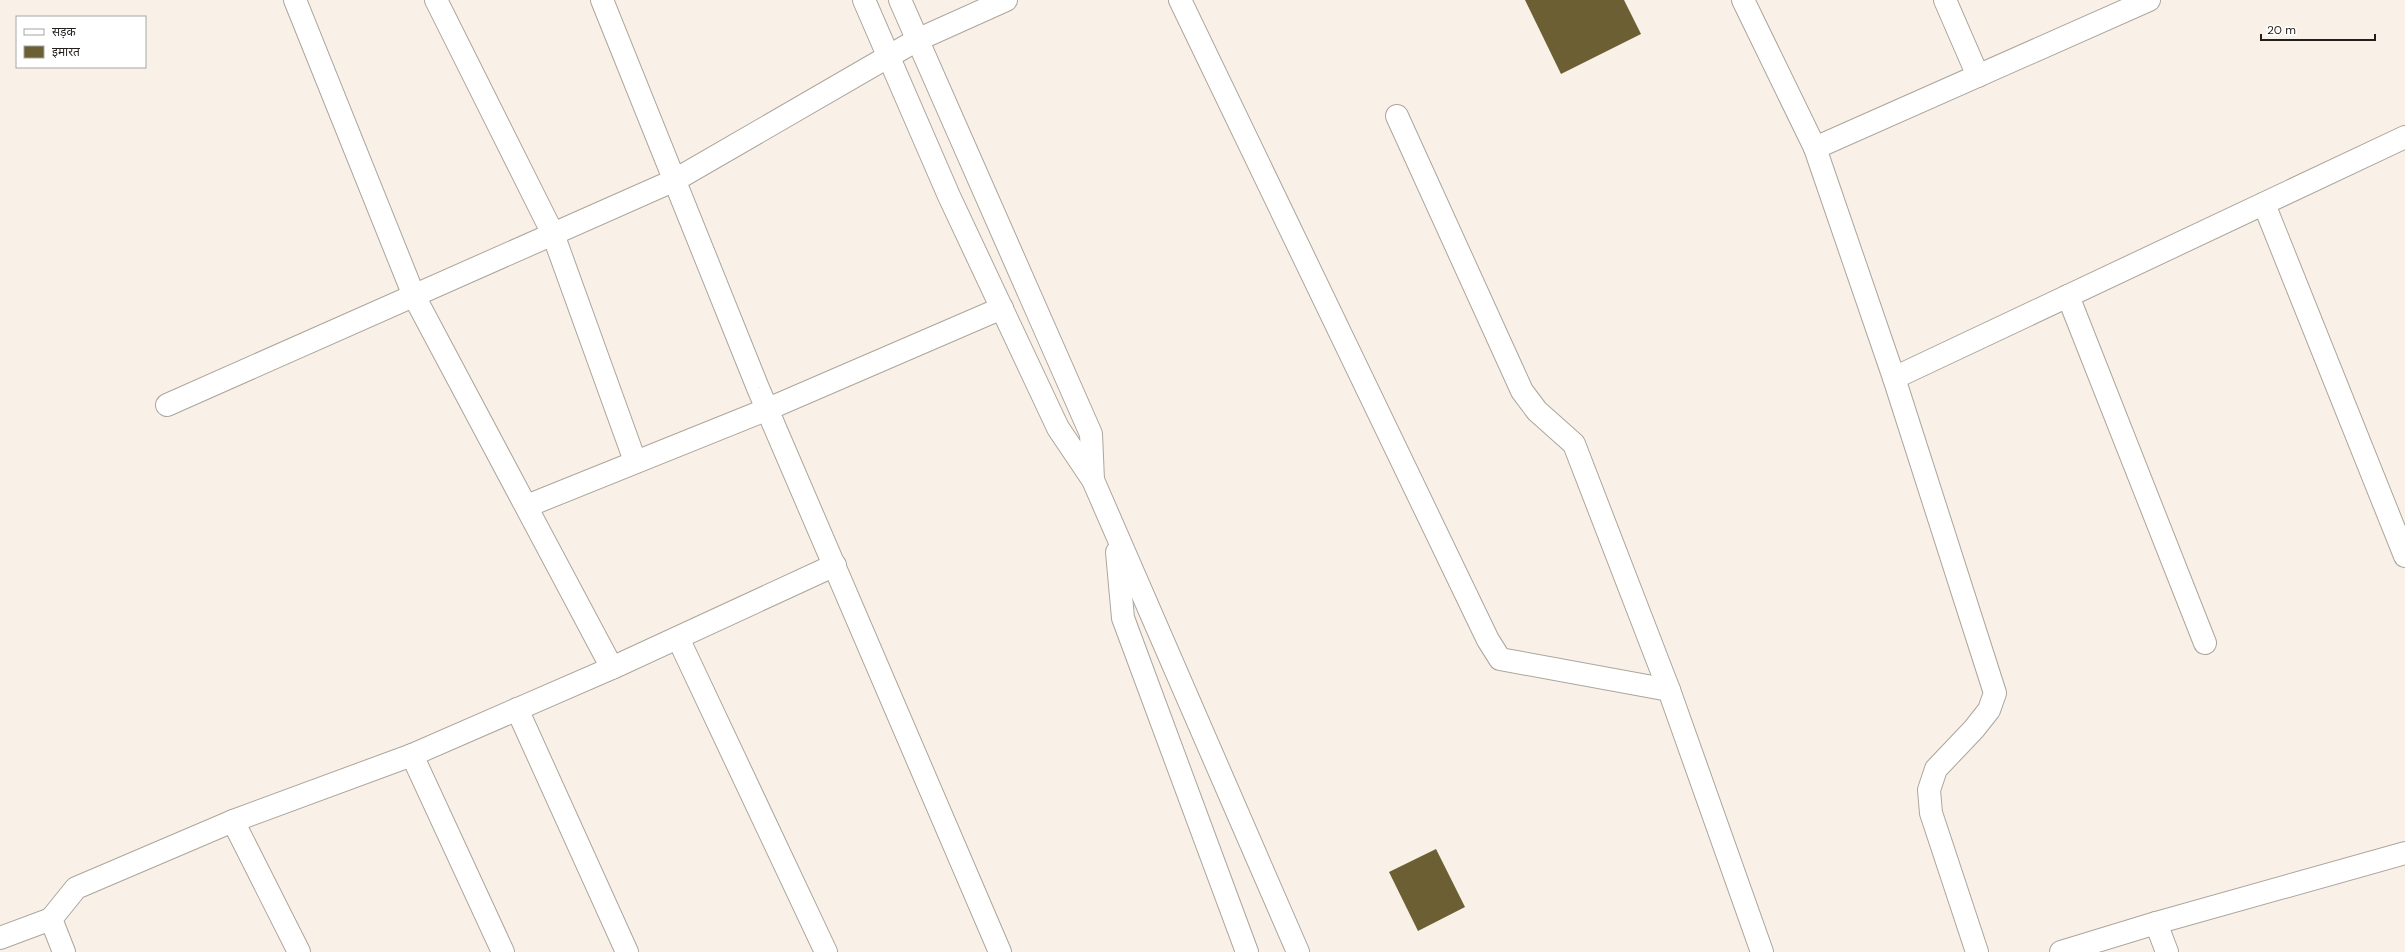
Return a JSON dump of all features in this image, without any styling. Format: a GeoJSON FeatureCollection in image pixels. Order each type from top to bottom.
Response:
{"type":"FeatureCollection","features":[{"type":"Feature","properties":{"kind":"street"},"geometry":{"type":"LineString","coordinates":[[295,0],[414,296],[612,668]]}},
{"type":"Feature","properties":{"kind":"street"},"geometry":{"type":"LineString","coordinates":[[436,0],[553,234],[635,461]]}},
{"type":"Feature","properties":{"kind":"street"},"geometry":{"type":"LineString","coordinates":[[602,0],[768,409],[1000,952]]}},
{"type":"Feature","properties":{"kind":"street"},"geometry":{"type":"LineString","coordinates":[[864,0],[949,196],[1058,428],[1093,480],[1298,952]]}},
{"type":"Feature","properties":{"kind":"street"},"geometry":{"type":"LineString","coordinates":[[900,0],[1091,434],[1093,480]]}},
{"type":"Feature","properties":{"kind":"street"},"geometry":{"type":"LineString","coordinates":[[166,405],[675,180],[917,40],[1006,0]]}},
{"type":"Feature","properties":{"kind":"street"},"geometry":{"type":"LineString","coordinates":[[1180,0],[1488,640],[1500,658],[1670,690]]}},
{"type":"Feature","properties":{"kind":"street"},"geometry":{"type":"LineString","coordinates":[[1743,0],[1815,148],[1894,378],[1995,693],[1989,710],[1936,769],[1929,790],[1931,814],[1977,952]]}},
{"type":"Feature","properties":{"kind":"street"},"geometry":{"type":"LineString","coordinates":[[1945,0],[1978,76]]}},
{"type":"Feature","properties":{"kind":"street"},"geometry":{"type":"LineString","coordinates":[[1815,148],[2149,0]]}},
{"type":"Feature","properties":{"kind":"street"},"geometry":{"type":"LineString","coordinates":[[1397,116],[1522,391],[1537,411],[1574,444],[1670,690],[1762,952]]}},
{"type":"Feature","properties":{"kind":"street"},"geometry":{"type":"LineString","coordinates":[[1894,378],[2405,137]]}},
{"type":"Feature","properties":{"kind":"street"},"geometry":{"type":"LineString","coordinates":[[2264,204],[2405,556]]}},
{"type":"Feature","properties":{"kind":"street"},"geometry":{"type":"LineString","coordinates":[[2068,296],[2205,643]]}},
{"type":"Feature","properties":{"kind":"street"},"geometry":{"type":"LineString","coordinates":[[527,506],[635,461],[768,409],[1002,308]]}},
{"type":"Feature","properties":{"kind":"street"},"geometry":{"type":"LineString","coordinates":[[1116,533],[1123,618],[1247,952]]}},
{"type":"Feature","properties":{"kind":"street"},"geometry":{"type":"LineString","coordinates":[[0,938],[51,919],[76,888],[233,821],[412,755],[612,668],[834,565]]}},
{"type":"Feature","properties":{"kind":"street"},"geometry":{"type":"LineString","coordinates":[[678,638],[826,952]]}},
{"type":"Feature","properties":{"kind":"street"},"geometry":{"type":"LineString","coordinates":[[517,709],[627,952]]}},
{"type":"Feature","properties":{"kind":"street"},"geometry":{"type":"LineString","coordinates":[[412,755],[503,952]]}},
{"type":"Feature","properties":{"kind":"street"},"geometry":{"type":"LineString","coordinates":[[233,821],[299,952]]}},
{"type":"Feature","properties":{"kind":"street"},"geometry":{"type":"LineString","coordinates":[[2061,952],[2156,923],[2405,853]]}},
{"type":"Feature","properties":{"kind":"street"},"geometry":{"type":"LineString","coordinates":[[51,919],[61,948],[64,952]]}},
{"type":"Feature","properties":{"kind":"street"},"geometry":{"type":"LineString","coordinates":[[2156,923],[2167,952]]}},
{"type":"Feature","properties":{"kind":"building"},"geometry":{"type":"Polygon","coordinates":[[[1525,0],[1624,0],[1641,34],[1561,74],[1525,0]]]}},
{"type":"Feature","properties":{"kind":"building"},"geometry":{"type":"Polygon","coordinates":[[[1436,849],[1465,907],[1418,931],[1389,872],[1436,849]]]}}]}
